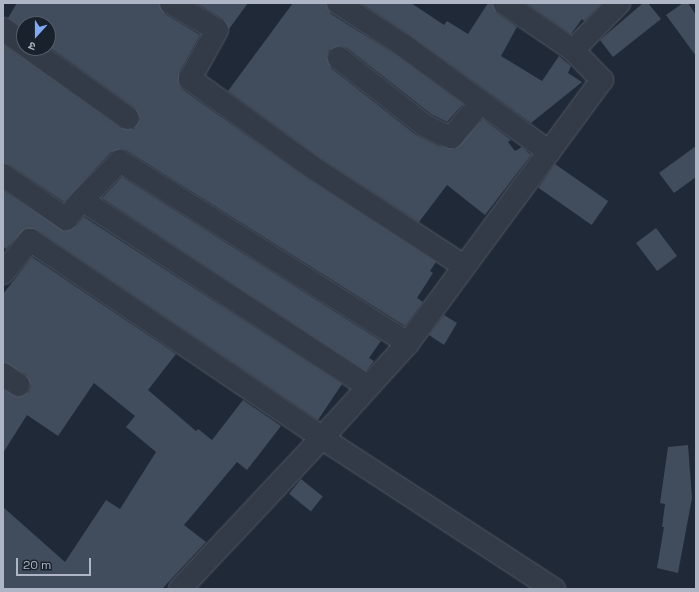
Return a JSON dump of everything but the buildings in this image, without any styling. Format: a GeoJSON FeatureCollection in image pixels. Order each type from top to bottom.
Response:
{"type":"FeatureCollection","features":[{"type":"Feature","properties":{"kind":"street"},"geometry":{"type":"LineString","coordinates":[[338,3],[481,102],[549,152]]}},
{"type":"Feature","properties":{"kind":"street"},"geometry":{"type":"LineString","coordinates":[[180,589],[322,438],[408,343],[602,80],[573,50],[504,3]]}},
{"type":"Feature","properties":{"kind":"street"},"geometry":{"type":"LineString","coordinates":[[573,50],[619,3]]}},
{"type":"Feature","properties":{"kind":"street"},"geometry":{"type":"LineString","coordinates":[[182,6],[217,30],[190,79],[312,167],[464,266]]}},
{"type":"Feature","properties":{"kind":"street"},"geometry":{"type":"LineString","coordinates":[[3,30],[16,39]]}},
{"type":"Feature","properties":{"kind":"street"},"geometry":{"type":"LineString","coordinates":[[40,56],[128,118]]}},
{"type":"Feature","properties":{"kind":"street"},"geometry":{"type":"LineString","coordinates":[[339,58],[424,125],[442,134],[452,137],[481,102]]}},
{"type":"Feature","properties":{"kind":"street"},"geometry":{"type":"LineString","coordinates":[[3,175],[66,218],[120,161],[408,343]]}},
{"type":"Feature","properties":{"kind":"street"},"geometry":{"type":"LineString","coordinates":[[82,200],[368,386]]}},
{"type":"Feature","properties":{"kind":"street"},"geometry":{"type":"LineString","coordinates":[[3,273],[30,240],[322,438],[554,589]]}}]}
